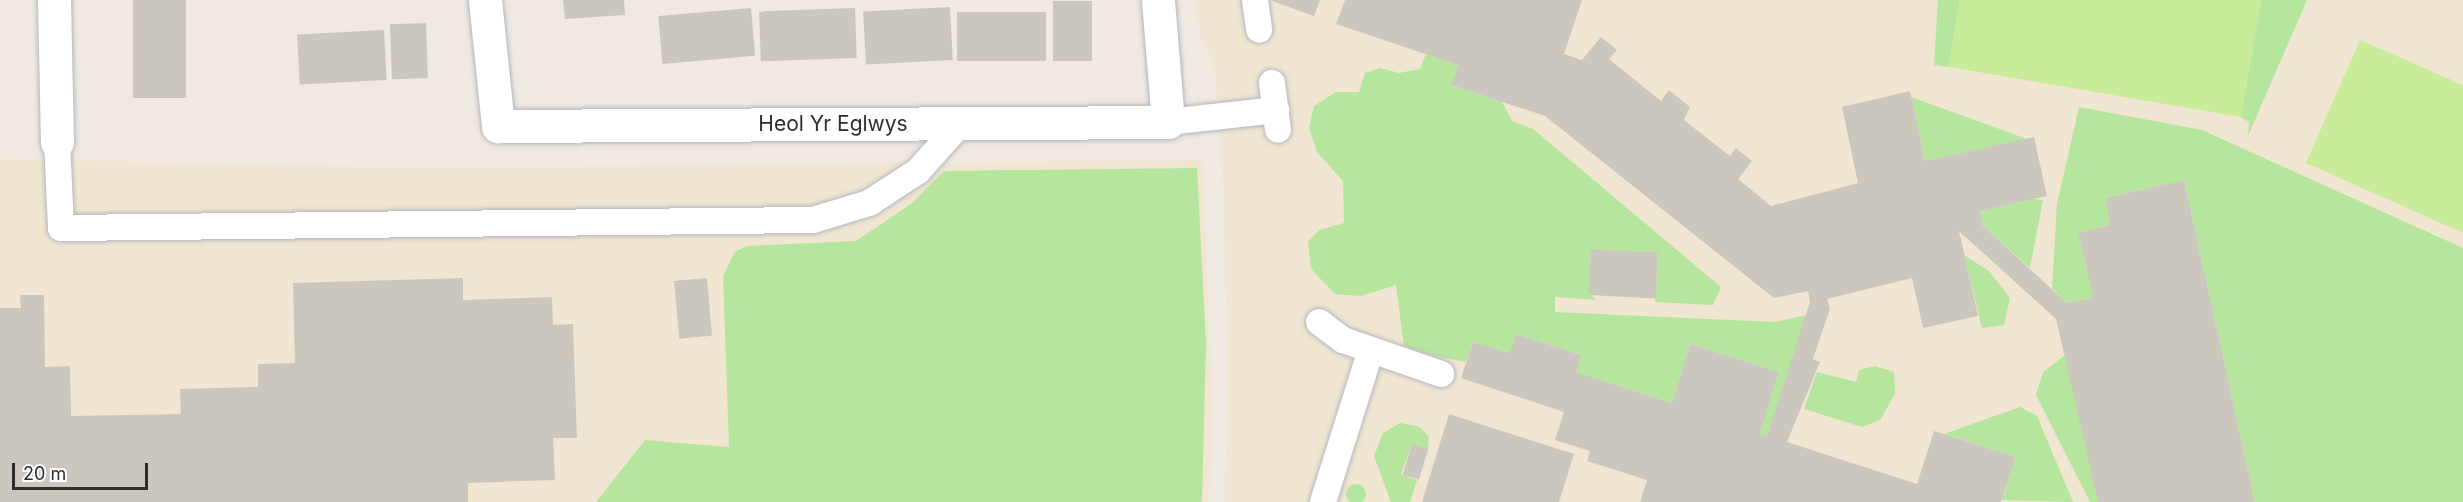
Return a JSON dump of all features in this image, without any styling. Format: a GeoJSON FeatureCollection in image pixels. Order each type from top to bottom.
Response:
{"type":"FeatureCollection","features":[{"type":"Feature","properties":{"kind":"street"},"geometry":{"type":"LineString","coordinates":[[54,0],[57,142]]}},
{"type":"Feature","properties":{"kind":"street","name":"Heol Yr Eglwys"},"geometry":{"type":"LineString","coordinates":[[485,0],[498,126],[1168,122]]}},
{"type":"Feature","properties":{"kind":"street"},"geometry":{"type":"LineString","coordinates":[[1158,0],[1168,122]]}},
{"type":"Feature","properties":{"kind":"lane"},"geometry":{"type":"LineString","coordinates":[[1255,0],[1259,30]]}},
{"type":"Feature","properties":{"kind":"lane"},"geometry":{"type":"LineString","coordinates":[[1168,122],[1277,120],[1272,83]]}},
{"type":"Feature","properties":{"kind":"lane"},"geometry":{"type":"LineString","coordinates":[[57,142],[61,228],[813,220],[869,203],[918,171],[961,123]]}},
{"type":"Feature","properties":{"kind":"lane"},"geometry":{"type":"LineString","coordinates":[[1319,322],[1371,350],[1441,374]]}},
{"type":"Feature","properties":{"kind":"lane"},"geometry":{"type":"LineString","coordinates":[[1323,502],[1371,350]]}},
{"type":"Feature","properties":{"kind":"shaded area"},"geometry":{"type":"Polygon","coordinates":[[[1196,0],[2463,0],[2463,502],[1225,502],[1228,363],[1221,136],[1213,60],[1200,40],[1196,0]]]}},
{"type":"Feature","properties":{"kind":"shaded area"},"geometry":{"type":"Polygon","coordinates":[[[0,159],[427,168],[1202,160],[1212,405],[1209,502],[0,502],[0,159]]]}},
{"type":"Feature","properties":{"kind":"green space"},"geometry":{"type":"Polygon","coordinates":[[[1938,0],[1960,0],[1949,67],[1934,65],[1938,0]]]}},
{"type":"Feature","properties":{"kind":"green space"},"geometry":{"type":"Polygon","coordinates":[[[1960,0],[2261,0],[2241,117],[1949,67],[1960,0]]]}},
{"type":"Feature","properties":{"kind":"green space"},"geometry":{"type":"Polygon","coordinates":[[[2261,0],[2307,0],[2248,136],[2249,122],[2241,117],[2261,0]]]}},
{"type":"Feature","properties":{"kind":"green space"},"geometry":{"type":"Polygon","coordinates":[[[2360,40],[2463,85],[2463,233],[2306,163],[2360,40]]]}},
{"type":"Feature","properties":{"kind":"green space"},"geometry":{"type":"Polygon","coordinates":[[[1426,54],[1458,65],[1451,85],[1502,102],[1512,121],[1533,129],[1721,287],[1713,305],[1655,302],[1658,253],[1591,249],[1589,294],[1597,300],[1555,297],[1555,312],[1775,322],[1807,315],[1767,436],[1760,434],[1779,372],[1690,344],[1672,403],[1576,372],[1581,355],[1516,334],[1509,353],[1473,342],[1466,362],[1434,356],[1404,346],[1396,285],[1361,296],[1335,294],[1311,269],[1308,242],[1319,230],[1344,223],[1343,181],[1317,152],[1309,128],[1314,106],[1336,92],[1359,92],[1365,73],[1380,68],[1399,73],[1420,69],[1426,54]]]}},
{"type":"Feature","properties":{"kind":"green space"},"geometry":{"type":"Polygon","coordinates":[[[1911,97],[2027,139],[1925,161],[1911,97]]]}},
{"type":"Feature","properties":{"kind":"green space"},"geometry":{"type":"Polygon","coordinates":[[[2079,107],[2202,130],[2463,248],[2463,502],[2255,502],[2184,180],[2105,198],[2110,225],[2078,233],[2093,298],[2067,303],[2052,288],[2057,204],[2079,107]]]}},
{"type":"Feature","properties":{"kind":"green space"},"geometry":{"type":"Polygon","coordinates":[[[1197,168],[1206,343],[1202,502],[596,502],[645,440],[729,447],[723,276],[735,252],[747,246],[856,241],[911,204],[944,171],[1197,168]]]}},
{"type":"Feature","properties":{"kind":"green space"},"geometry":{"type":"Polygon","coordinates":[[[2034,199],[2043,200],[2030,268],[1983,226],[1980,211],[2034,199]]]}},
{"type":"Feature","properties":{"kind":"green space"},"geometry":{"type":"Polygon","coordinates":[[[1964,255],[1989,271],[2010,298],[2004,325],[1982,328],[1964,255]]]}},
{"type":"Feature","properties":{"kind":"green space"},"geometry":{"type":"Polygon","coordinates":[[[2065,355],[2099,497],[2098,502],[2090,502],[2036,395],[2043,372],[2065,355]]]}},
{"type":"Feature","properties":{"kind":"green space"},"geometry":{"type":"Polygon","coordinates":[[[1875,366],[1894,372],[1895,394],[1880,420],[1862,427],[1804,409],[1817,372],[1856,382],[1859,370],[1875,366]]]}},
{"type":"Feature","properties":{"kind":"green space"},"geometry":{"type":"Polygon","coordinates":[[[2020,407],[2037,416],[2073,502],[2002,500],[2016,457],[1944,434],[2020,407]]]}},
{"type":"Feature","properties":{"kind":"green space"},"geometry":{"type":"Polygon","coordinates":[[[1400,423],[1420,427],[1429,437],[1428,449],[1412,444],[1401,474],[1417,480],[1410,502],[1391,502],[1374,456],[1383,433],[1400,423]]]}},
{"type":"Feature","properties":{"kind":"green space"},"geometry":{"type":"Polygon","coordinates":[[[1356,484],[1363,487],[1366,494],[1363,501],[1356,504],[1349,501],[1346,494],[1349,487],[1356,484]]]}},
{"type":"Feature","properties":{"kind":"building"},"geometry":{"type":"Polygon","coordinates":[[[133,0],[186,0],[186,98],[133,98],[133,0]]]}},
{"type":"Feature","properties":{"kind":"building"},"geometry":{"type":"Polygon","coordinates":[[[563,0],[624,0],[625,15],[565,19],[563,0]]]}},
{"type":"Feature","properties":{"kind":"building"},"geometry":{"type":"Polygon","coordinates":[[[1269,0],[1320,0],[1314,16],[1269,0]]]}},
{"type":"Feature","properties":{"kind":"building"},"geometry":{"type":"Polygon","coordinates":[[[1345,0],[1582,0],[1564,54],[1582,60],[1601,37],[1617,50],[1609,59],[1661,101],[1669,90],[1690,107],[1684,120],[1730,156],[1736,148],[1752,161],[1738,179],[1771,206],[1858,183],[1842,107],[1910,91],[1925,161],[2034,137],[2047,196],[1980,211],[1983,226],[2067,303],[2093,298],[2078,233],[2110,225],[2105,198],[2184,180],[2255,502],[2098,502],[2056,319],[1959,231],[1978,316],[1923,328],[1912,278],[1827,299],[1830,309],[1813,359],[1820,362],[1787,442],[1917,484],[1934,431],[2016,457],[2001,502],[1640,502],[1647,480],[1587,461],[1590,451],[1555,440],[1564,412],[1461,378],[1473,342],[1509,353],[1516,334],[1581,355],[1576,372],[1672,403],[1690,344],[1779,372],[1760,434],[1767,436],[1810,302],[1808,291],[1774,298],[1545,116],[1451,85],[1458,65],[1336,24],[1345,0]]]}},
{"type":"Feature","properties":{"kind":"building"},"geometry":{"type":"Polygon","coordinates":[[[1053,1],[1092,1],[1092,61],[1053,61],[1053,1]]]}},
{"type":"Feature","properties":{"kind":"building"},"geometry":{"type":"Polygon","coordinates":[[[950,7],[953,60],[866,64],[863,12],[950,7]]]}},
{"type":"Feature","properties":{"kind":"building"},"geometry":{"type":"Polygon","coordinates":[[[751,8],[755,56],[663,64],[658,16],[751,8]]]}},
{"type":"Feature","properties":{"kind":"building"},"geometry":{"type":"Polygon","coordinates":[[[855,8],[857,58],[761,61],[759,11],[855,8]]]}},
{"type":"Feature","properties":{"kind":"building"},"geometry":{"type":"Polygon","coordinates":[[[957,12],[1046,12],[1046,61],[957,61],[957,12]]]}},
{"type":"Feature","properties":{"kind":"building"},"geometry":{"type":"Polygon","coordinates":[[[426,23],[428,78],[392,79],[390,24],[426,23]]]}},
{"type":"Feature","properties":{"kind":"building"},"geometry":{"type":"Polygon","coordinates":[[[384,30],[387,80],[300,84],[297,35],[384,30]]]}},
{"type":"Feature","properties":{"kind":"building"},"geometry":{"type":"Polygon","coordinates":[[[1591,249],[1658,253],[1656,298],[1589,295],[1591,249]]]}},
{"type":"Feature","properties":{"kind":"building"},"geometry":{"type":"Polygon","coordinates":[[[463,278],[463,300],[552,297],[553,325],[573,324],[577,438],[553,438],[555,480],[468,483],[468,502],[0,502],[0,308],[21,308],[20,295],[44,295],[45,367],[70,366],[71,416],[181,414],[180,389],[258,387],[258,364],[295,363],[293,283],[463,278]]]}},
{"type":"Feature","properties":{"kind":"building"},"geometry":{"type":"Polygon","coordinates":[[[707,278],[712,336],[679,339],[674,281],[707,278]]]}},
{"type":"Feature","properties":{"kind":"building"},"geometry":{"type":"Polygon","coordinates":[[[1449,414],[1574,454],[1559,502],[1422,502],[1449,414]]]}},
{"type":"Feature","properties":{"kind":"building"},"geometry":{"type":"Polygon","coordinates":[[[1412,444],[1428,449],[1419,480],[1403,475],[1412,444]]]}}]}
